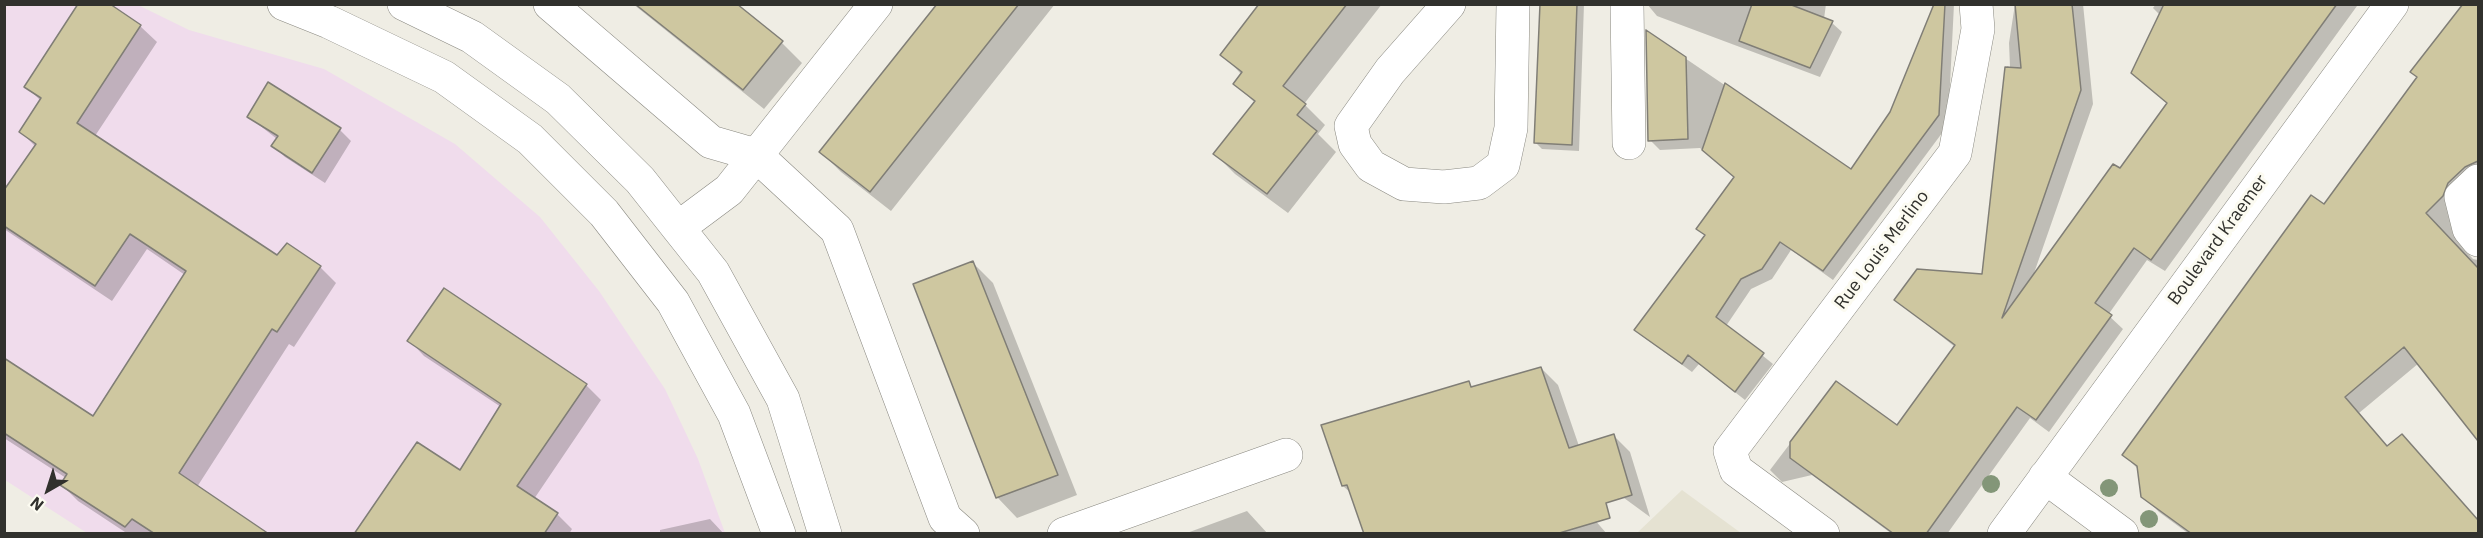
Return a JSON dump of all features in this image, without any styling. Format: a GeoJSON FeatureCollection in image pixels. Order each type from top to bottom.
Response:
{"type":"FeatureCollection","features":[{"type":"Feature","properties":{"kind":"street"},"geometry":{"type":"LineString","coordinates":[[284,4],[329,22],[444,77],[530,139],[604,213],[674,302],[734,414],[779,534]]}},
{"type":"Feature","properties":{"kind":"street"},"geometry":{"type":"LineString","coordinates":[[404,4],[472,37],[558,99],[640,180],[713,272],[783,399],[825,534]]}},
{"type":"Feature","properties":{"kind":"street"},"geometry":{"type":"LineString","coordinates":[[550,4],[711,142],[756,155],[837,230],[945,518],[963,534]]}},
{"type":"Feature","properties":{"kind":"street"},"geometry":{"type":"LineString","coordinates":[[678,228],[729,190],[876,4]]}},
{"type":"Feature","properties":{"kind":"street"},"geometry":{"type":"LineString","coordinates":[[1449,4],[1390,71],[1351,126],[1355,144],[1371,166],[1404,184],[1444,188],[1479,183],[1503,165],[1511,128],[1513,4]]}},
{"type":"Feature","properties":{"kind":"street"},"geometry":{"type":"LineString","coordinates":[[1627,4],[1629,143]]}},
{"type":"Feature","properties":{"kind":"street","name":"Rue Louis Merlino"},"geometry":{"type":"LineString","coordinates":[[1822,534],[1736,470],[1730,451],[1955,153],[1978,29],[1976,4]]}},
{"type":"Feature","properties":{"kind":"street","name":"Boulevard Kraemer"},"geometry":{"type":"LineString","coordinates":[[2004,534],[2392,4]]}},
{"type":"Feature","properties":{"kind":"street"},"geometry":{"type":"LineString","coordinates":[[2478,181],[2462,197],[2469,229],[2478,240]]}},
{"type":"Feature","properties":{"kind":"street"},"geometry":{"type":"LineString","coordinates":[[1064,534],[1286,454]]}},
{"type":"Feature","properties":{"kind":"street"},"geometry":{"type":"LineString","coordinates":[[2045,477],[2122,534]]}},
{"type":"Feature","properties":{"kind":"shaded area"},"geometry":{"type":"Polygon","coordinates":[[[4,5],[138,5],[189,30],[324,69],[455,144],[540,217],[599,291],[665,389],[698,459],[725,533],[87,533],[5,480],[4,5]]]}},
{"type":"Feature","properties":{"kind":"shaded area"},"geometry":{"type":"Polygon","coordinates":[[[1682,490],[1741,533],[1637,533],[1682,490]]]}},
{"type":"Feature","properties":{"kind":"building"},"geometry":{"type":"Polygon","coordinates":[[[78,4],[110,4],[141,25],[77,123],[277,255],[287,243],[321,266],[277,332],[272,329],[179,473],[269,534],[155,534],[132,519],[125,527],[60,485],[67,474],[4,433],[4,358],[93,416],[186,271],[130,234],[95,286],[4,226],[4,190],[36,144],[19,132],[41,98],[24,87],[78,4]]]}},
{"type":"Feature","properties":{"kind":"building"},"geometry":{"type":"Polygon","coordinates":[[[635,4],[737,4],[783,41],[743,90],[635,4]]]}},
{"type":"Feature","properties":{"kind":"building"},"geometry":{"type":"Polygon","coordinates":[[[937,4],[1019,4],[870,192],[819,152],[937,4]]]}},
{"type":"Feature","properties":{"kind":"building"},"geometry":{"type":"Polygon","coordinates":[[[1259,4],[1347,4],[1283,86],[1306,104],[1297,115],[1317,131],[1267,194],[1213,154],[1255,101],[1233,84],[1242,72],[1220,55],[1259,4]]]}},
{"type":"Feature","properties":{"kind":"building"},"geometry":{"type":"Polygon","coordinates":[[[1540,4],[1577,4],[1572,145],[1534,143],[1540,4]]]}},
{"type":"Feature","properties":{"kind":"building"},"geometry":{"type":"Polygon","coordinates":[[[1752,4],[1789,4],[1833,21],[1810,68],[1739,41],[1752,4]]]}},
{"type":"Feature","properties":{"kind":"building"},"geometry":{"type":"Polygon","coordinates":[[[1934,4],[1945,4],[1939,115],[1823,271],[1780,242],[1762,269],[1741,279],[1716,317],[1764,353],[1735,392],[1688,355],[1682,364],[1634,330],[1705,235],[1696,229],[1734,177],[1702,150],[1725,83],[1851,169],[1890,112],[1934,4]]]}},
{"type":"Feature","properties":{"kind":"building"},"geometry":{"type":"Polygon","coordinates":[[[2015,4],[2072,4],[2081,90],[2002,318],[2113,164],[2120,168],[2167,103],[2131,73],[2164,4],[2337,4],[2151,260],[2134,248],[2095,303],[2112,315],[2036,420],[2017,407],[1926,534],[1894,534],[1790,458],[1790,442],[1836,381],[1897,425],[1955,345],[1894,300],[1917,269],[1982,274],[2005,67],[2021,68],[2015,4]]]}},
{"type":"Feature","properties":{"kind":"building"},"geometry":{"type":"Polygon","coordinates":[[[2463,4],[2478,4],[2478,161],[2465,167],[2448,183],[2443,196],[2426,213],[2478,268],[2478,441],[2404,347],[2345,397],[2387,446],[2402,434],[2478,520],[2478,534],[2192,534],[2141,497],[2137,466],[2122,455],[2311,195],[2324,204],[2417,77],[2410,72],[2463,4]]]}},
{"type":"Feature","properties":{"kind":"building"},"geometry":{"type":"Polygon","coordinates":[[[1646,30],[1686,57],[1688,139],[1648,141],[1646,30]]]}},
{"type":"Feature","properties":{"kind":"building"},"geometry":{"type":"Polygon","coordinates":[[[268,82],[341,128],[312,173],[271,146],[278,136],[247,117],[268,82]]]}},
{"type":"Feature","properties":{"kind":"building"},"geometry":{"type":"Polygon","coordinates":[[[973,261],[1058,475],[996,498],[913,284],[973,261]]]}},
{"type":"Feature","properties":{"kind":"building"},"geometry":{"type":"Polygon","coordinates":[[[444,288],[587,384],[517,486],[558,513],[544,534],[354,534],[417,442],[460,470],[501,404],[407,341],[444,288]]]}},
{"type":"Feature","properties":{"kind":"building"},"geometry":{"type":"Polygon","coordinates":[[[1541,367],[1569,448],[1614,434],[1632,495],[1606,503],[1610,518],[1556,534],[1364,534],[1347,485],[1342,486],[1321,425],[1469,381],[1471,387],[1541,367]]]}}]}
